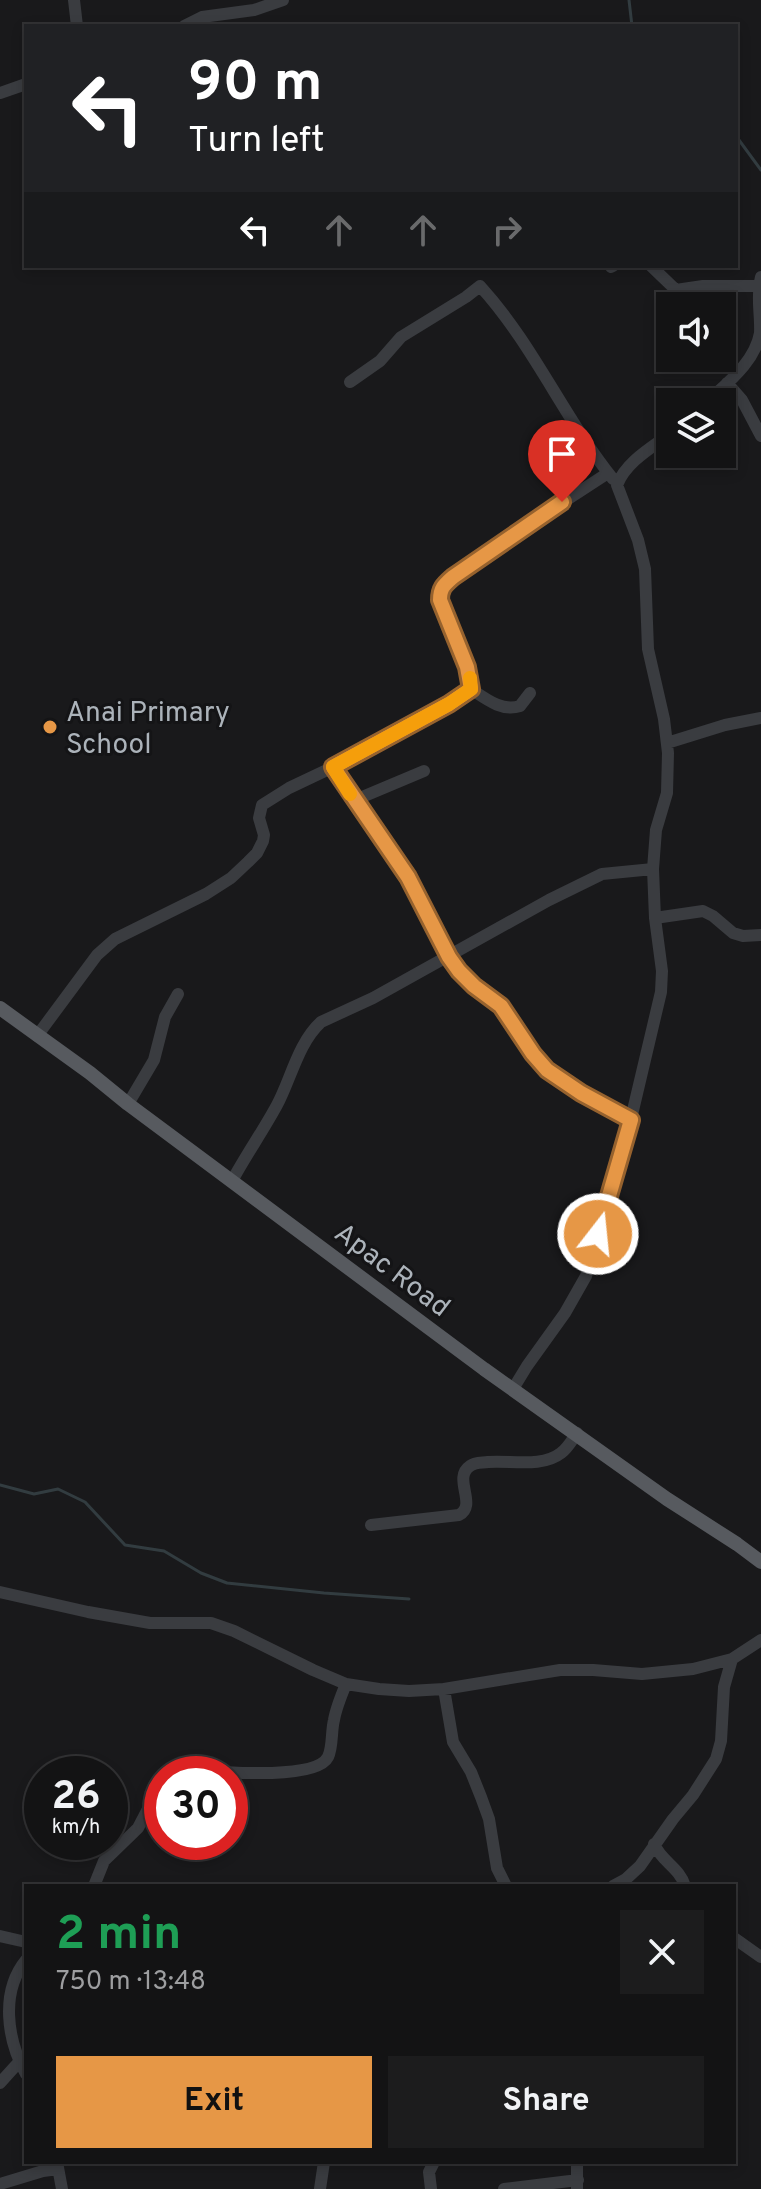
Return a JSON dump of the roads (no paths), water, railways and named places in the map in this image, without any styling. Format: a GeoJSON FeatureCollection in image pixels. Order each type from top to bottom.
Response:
{"type":"FeatureCollection","features":[{"type":"Feature","properties":{"kind":"main road","name":"Apac Road"},"geometry":{"type":"LineString","coordinates":[[0,1008],[513,1389],[667,1499],[760,1558]]}},
{"type":"Feature","properties":{"kind":"street"},"geometry":{"type":"LineString","coordinates":[[74,0],[77,24]]}},
{"type":"Feature","properties":{"kind":"street"},"geometry":{"type":"LineString","coordinates":[[188,24],[202,17],[254,10],[283,0]]}},
{"type":"Feature","properties":{"kind":"street"},"geometry":{"type":"LineString","coordinates":[[0,93],[24,85]]}},
{"type":"Feature","properties":{"kind":"street"},"geometry":{"type":"LineString","coordinates":[[653,268],[676,290],[760,282],[760,333],[752,355],[722,388]]}},
{"type":"Feature","properties":{"kind":"street"},"geometry":{"type":"LineString","coordinates":[[350,382],[380,361],[401,337],[480,286],[519,337],[570,419],[617,485],[638,540],[645,569],[648,649],[667,743],[669,772],[667,793],[656,830],[653,869],[662,971],[659,1008],[631,1120],[586,1276],[565,1313],[513,1389]]}},
{"type":"Feature","properties":{"kind":"street"},"geometry":{"type":"LineString","coordinates":[[727,383],[742,400],[761,436]]}},
{"type":"Feature","properties":{"kind":"street"},"geometry":{"type":"LineString","coordinates":[[617,485],[634,462],[656,445]]}},
{"type":"Feature","properties":{"kind":"street"},"geometry":{"type":"LineString","coordinates":[[530,693],[520,706],[506,708],[471,689],[467,667],[440,600],[440,591],[444,585],[532,522],[608,473]]}},
{"type":"Feature","properties":{"kind":"street"},"geometry":{"type":"LineString","coordinates":[[37,1036],[97,955],[115,939],[206,894],[231,878],[257,853],[264,835],[259,818],[262,805],[449,704],[471,689]]}},
{"type":"Feature","properties":{"kind":"street"},"geometry":{"type":"LineString","coordinates":[[667,743],[725,725],[761,718]]}},
{"type":"Feature","properties":{"kind":"street"},"geometry":{"type":"LineString","coordinates":[[333,767],[408,877],[449,957],[474,986],[501,1006],[547,1070],[631,1120]]}},
{"type":"Feature","properties":{"kind":"street"},"geometry":{"type":"LineString","coordinates":[[355,800],[424,771]]}},
{"type":"Feature","properties":{"kind":"street"},"geometry":{"type":"LineString","coordinates":[[232,1181],[279,1103],[294,1064],[315,1027],[602,874],[653,869]]}},
{"type":"Feature","properties":{"kind":"street"},"geometry":{"type":"LineString","coordinates":[[655,918],[703,911],[733,933],[761,935]]}},
{"type":"Feature","properties":{"kind":"street"},"geometry":{"type":"LineString","coordinates":[[128,1104],[154,1060],[165,1017],[178,994]]}},
{"type":"Feature","properties":{"kind":"street"},"geometry":{"type":"LineString","coordinates":[[371,1525],[464,1513],[467,1508],[463,1479],[468,1466],[500,1461],[540,1461],[555,1456],[577,1433]]}},
{"type":"Feature","properties":{"kind":"street"},"geometry":{"type":"LineString","coordinates":[[0,1592],[150,1623],[211,1623],[346,1684],[409,1691],[444,1689],[560,1670],[642,1674],[693,1669],[732,1659],[761,1640]]}},
{"type":"Feature","properties":{"kind":"street"},"geometry":{"type":"LineString","coordinates":[[632,1882],[654,1844],[693,1795],[716,1759],[721,1741],[724,1687],[732,1659]]}},
{"type":"Feature","properties":{"kind":"street"},"geometry":{"type":"LineString","coordinates":[[248,1773],[298,1770],[321,1764],[328,1758],[334,1718],[346,1684]]}},
{"type":"Feature","properties":{"kind":"street"},"geometry":{"type":"LineString","coordinates":[[444,1689],[453,1742],[471,1772],[481,1797],[489,1819],[497,1868],[505,1884]]}},
{"type":"Feature","properties":{"kind":"street"},"geometry":{"type":"LineString","coordinates":[[95,1884],[104,1861],[138,1828],[144,1816]]}},
{"type":"Feature","properties":{"kind":"street"},"geometry":{"type":"LineString","coordinates":[[654,1844],[684,1884]]}},
{"type":"Feature","properties":{"kind":"street"},"geometry":{"type":"LineString","coordinates":[[0,1936],[24,1942]]}},
{"type":"Feature","properties":{"kind":"street"},"geometry":{"type":"LineString","coordinates":[[736,1939],[761,1957]]}},
{"type":"Feature","properties":{"kind":"street"},"geometry":{"type":"LineString","coordinates":[[0,2083],[23,2068],[10,2029],[10,2009],[15,1976],[24,1963]]}},
{"type":"Feature","properties":{"kind":"street"},"geometry":{"type":"LineString","coordinates":[[320,2189],[324,2164]]}},
{"type":"Feature","properties":{"kind":"street"},"geometry":{"type":"LineString","coordinates":[[431,2189],[429,2172],[433,2164]]}},
{"type":"Feature","properties":{"kind":"street"},"geometry":{"type":"LineString","coordinates":[[0,2184],[58,2166],[62,2189]]}},
{"type":"Feature","properties":{"kind":"street"},"geometry":{"type":"LineString","coordinates":[[504,2189],[577,2184]]}},
{"type":"Feature","properties":{"kind":"waterway"},"geometry":{"type":"LineString","coordinates":[[629,0],[632,24]]}},
{"type":"Feature","properties":{"kind":"waterway"},"geometry":{"type":"LineString","coordinates":[[738,139],[761,170]]}},
{"type":"Feature","properties":{"kind":"waterway"},"geometry":{"type":"LineString","coordinates":[[0,1485],[34,1494],[58,1489],[85,1502],[125,1545],[164,1551],[201,1573],[227,1583],[409,1599]]}},
{"type":"Feature","properties":{"kind":"place","name":"Anai Primary School"},"geometry":{"type":"Point","coordinates":[50,727]}}]}
